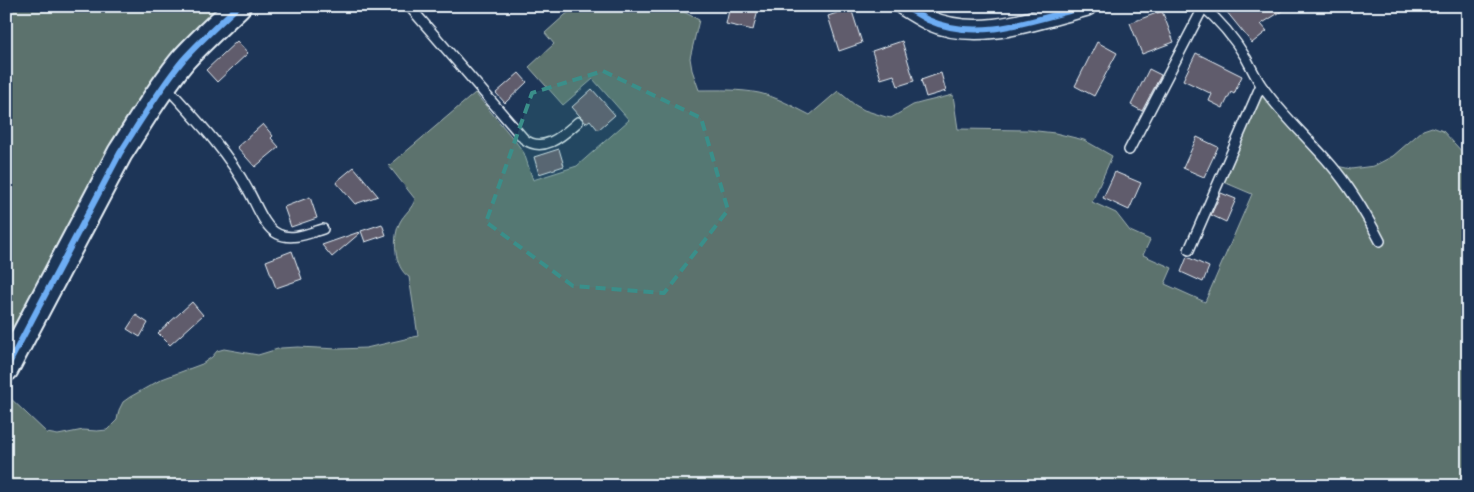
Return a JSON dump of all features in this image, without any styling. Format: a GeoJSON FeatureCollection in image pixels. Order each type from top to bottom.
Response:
{"type":"FeatureCollection","features":[{"type":"Feature","properties":{"kind":"street"},"geometry":{"type":"LineString","coordinates":[[6,369],[120,153],[182,61],[206,35],[238,6]]}},
{"type":"Feature","properties":{"kind":"street"},"geometry":{"type":"LineString","coordinates":[[904,6],[928,20],[949,27],[974,30],[1007,27],[1087,6]]}},
{"type":"Feature","properties":{"kind":"lane"},"geometry":{"type":"LineString","coordinates":[[409,6],[524,140],[536,146],[551,142],[561,137],[578,122]]}},
{"type":"Feature","properties":{"kind":"lane"},"geometry":{"type":"LineString","coordinates":[[1129,150],[1203,7],[1218,20],[1231,36],[1248,60],[1261,85],[1350,187],[1380,241]]}},
{"type":"Feature","properties":{"kind":"lane"},"geometry":{"type":"LineString","coordinates":[[165,84],[203,127],[237,172],[265,221],[272,229],[278,234],[287,236],[298,236],[323,229]]}},
{"type":"Feature","properties":{"kind":"lane"},"geometry":{"type":"LineString","coordinates":[[1189,250],[1261,85]]}},
{"type":"Feature","properties":{"kind":"highlighted area"},"geometry":{"type":"Polygon","coordinates":[[[603,71],[701,118],[728,210],[664,293],[573,286],[486,222],[532,93],[603,71]]]}},
{"type":"Feature","properties":{"kind":"green space"},"geometry":{"type":"Polygon","coordinates":[[[6,6],[238,6],[182,61],[6,369],[6,6]]]}},
{"type":"Feature","properties":{"kind":"green space"},"geometry":{"type":"Polygon","coordinates":[[[577,6],[673,6],[699,20],[690,58],[699,90],[736,90],[759,93],[810,115],[838,91],[864,110],[891,118],[913,105],[953,95],[958,129],[1028,130],[1055,133],[1084,140],[1112,156],[1092,202],[1116,213],[1130,231],[1150,240],[1143,255],[1172,268],[1165,284],[1205,302],[1252,194],[1219,180],[1261,85],[1332,165],[1351,169],[1374,166],[1393,156],[1423,130],[1432,127],[1443,131],[1465,155],[1468,152],[1468,486],[6,486],[6,394],[47,433],[58,435],[83,430],[107,430],[117,420],[123,402],[162,379],[202,364],[217,351],[224,349],[258,355],[281,348],[366,348],[418,336],[409,277],[404,273],[397,260],[395,244],[397,228],[415,199],[389,166],[475,93],[524,153],[533,180],[577,166],[629,120],[593,79],[563,105],[529,67],[554,44],[545,33],[577,6]]]}},
{"type":"Feature","properties":{"kind":"building"},"geometry":{"type":"Polygon","coordinates":[[[730,6],[759,6],[753,30],[726,24],[730,6]]]}},
{"type":"Feature","properties":{"kind":"building"},"geometry":{"type":"Polygon","coordinates":[[[1222,6],[1290,6],[1261,24],[1267,31],[1252,43],[1222,6]]]}},
{"type":"Feature","properties":{"kind":"building"},"geometry":{"type":"Polygon","coordinates":[[[851,8],[862,43],[839,51],[828,16],[851,8]]]}},
{"type":"Feature","properties":{"kind":"building"},"geometry":{"type":"Polygon","coordinates":[[[1162,11],[1174,42],[1142,54],[1130,23],[1162,11]]]}},
{"type":"Feature","properties":{"kind":"building"},"geometry":{"type":"Polygon","coordinates":[[[237,41],[248,53],[217,82],[206,70],[237,41]]]}},
{"type":"Feature","properties":{"kind":"building"},"geometry":{"type":"Polygon","coordinates":[[[902,41],[914,81],[898,86],[894,75],[881,79],[872,51],[902,41]]]}},
{"type":"Feature","properties":{"kind":"building"},"geometry":{"type":"Polygon","coordinates":[[[1097,42],[1117,53],[1094,96],[1075,86],[1097,42]]]}},
{"type":"Feature","properties":{"kind":"building"},"geometry":{"type":"Polygon","coordinates":[[[1196,53],[1242,76],[1234,94],[1231,92],[1223,108],[1209,101],[1212,94],[1183,80],[1196,53]]]}},
{"type":"Feature","properties":{"kind":"building"},"geometry":{"type":"Polygon","coordinates":[[[1149,69],[1161,75],[1142,111],[1131,105],[1149,69]]]}},
{"type":"Feature","properties":{"kind":"building"},"geometry":{"type":"Polygon","coordinates":[[[519,73],[527,82],[505,103],[496,93],[519,73]]]}},
{"type":"Feature","properties":{"kind":"building"},"geometry":{"type":"Polygon","coordinates":[[[941,73],[946,91],[926,97],[921,80],[941,73]]]}},
{"type":"Feature","properties":{"kind":"building"},"geometry":{"type":"Polygon","coordinates":[[[592,89],[615,115],[598,130],[590,120],[586,123],[572,107],[592,89]]]}},
{"type":"Feature","properties":{"kind":"building"},"geometry":{"type":"Polygon","coordinates":[[[263,124],[279,147],[255,167],[237,147],[263,124]]]}},
{"type":"Feature","properties":{"kind":"building"},"geometry":{"type":"Polygon","coordinates":[[[1197,137],[1218,147],[1204,177],[1183,168],[1197,137]]]}},
{"type":"Feature","properties":{"kind":"building"},"geometry":{"type":"Polygon","coordinates":[[[559,149],[564,166],[539,174],[534,157],[559,149]]]}},
{"type":"Feature","properties":{"kind":"building"},"geometry":{"type":"Polygon","coordinates":[[[354,167],[378,196],[355,204],[336,182],[354,167]]]}},
{"type":"Feature","properties":{"kind":"building"},"geometry":{"type":"Polygon","coordinates":[[[1115,172],[1141,183],[1129,210],[1103,198],[1115,172]]]}},
{"type":"Feature","properties":{"kind":"building"},"geometry":{"type":"Polygon","coordinates":[[[1221,193],[1236,199],[1226,222],[1211,215],[1221,193]]]}},
{"type":"Feature","properties":{"kind":"building"},"geometry":{"type":"Polygon","coordinates":[[[310,197],[317,218],[291,227],[284,207],[310,197]]]}},
{"type":"Feature","properties":{"kind":"building"},"geometry":{"type":"Polygon","coordinates":[[[382,224],[386,235],[365,242],[361,231],[382,224]]]}},
{"type":"Feature","properties":{"kind":"building"},"geometry":{"type":"Polygon","coordinates":[[[359,232],[332,257],[322,245],[359,232]]]}},
{"type":"Feature","properties":{"kind":"building"},"geometry":{"type":"Polygon","coordinates":[[[292,251],[302,279],[276,288],[266,261],[292,251]]]}},
{"type":"Feature","properties":{"kind":"building"},"geometry":{"type":"Polygon","coordinates":[[[1187,257],[1209,267],[1203,282],[1181,272],[1187,257]]]}},
{"type":"Feature","properties":{"kind":"building"},"geometry":{"type":"Polygon","coordinates":[[[192,302],[203,315],[170,345],[158,333],[192,302]]]}},
{"type":"Feature","properties":{"kind":"building"},"geometry":{"type":"Polygon","coordinates":[[[136,315],[148,323],[140,337],[127,329],[136,315]]]}},
{"type":"Feature","properties":{"kind":"cycle path"},"geometry":{"type":"LineString","coordinates":[[6,369],[120,153],[142,118],[183,60],[238,6]]}},
{"type":"Feature","properties":{"kind":"cycle path"},"geometry":{"type":"LineString","coordinates":[[904,6],[928,20],[947,27],[967,29],[988,29],[1008,26],[1087,6]]}}]}
